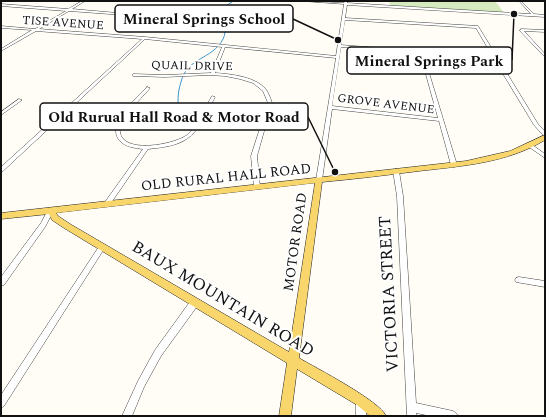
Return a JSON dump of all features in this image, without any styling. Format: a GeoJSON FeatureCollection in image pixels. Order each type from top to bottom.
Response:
{"type":"FeatureCollection","features":[{"type":"Feature","properties":{"kind":"main road","name":"OLD RURAL HALL ROAD"},"geometry":{"type":"LineString","coordinates":[[1,216],[454,165],[502,157],[531,146],[545,138]]}},
{"type":"Feature","properties":{"kind":"main road","name":"MOTOR ROAD"},"geometry":{"type":"LineString","coordinates":[[285,416],[319,180]]}},
{"type":"Feature","properties":{"kind":"main road","name":"BAUX MOUNTAIN ROAD"},"geometry":{"type":"LineString","coordinates":[[51,210],[55,218],[361,401],[380,416]]}},
{"type":"Feature","properties":{"kind":"street"},"geometry":{"type":"LineString","coordinates":[[1,50],[84,1]]}},
{"type":"Feature","properties":{"kind":"street"},"geometry":{"type":"LineString","coordinates":[[303,1],[346,2],[545,16]]}},
{"type":"Feature","properties":{"kind":"street"},"geometry":{"type":"LineString","coordinates":[[520,1],[534,16]]}},
{"type":"Feature","properties":{"kind":"street","name":"MOTOR ROAD"},"geometry":{"type":"LineString","coordinates":[[319,180],[346,2]]}},
{"type":"Feature","properties":{"kind":"street"},"geometry":{"type":"LineString","coordinates":[[1,5],[151,16]]}},
{"type":"Feature","properties":{"kind":"street"},"geometry":{"type":"LineString","coordinates":[[344,19],[477,27],[536,125],[545,134]]}},
{"type":"Feature","properties":{"kind":"street","name":"TISE AVENUE"},"geometry":{"type":"LineString","coordinates":[[1,27],[145,38],[338,57]]}},
{"type":"Feature","properties":{"kind":"street"},"geometry":{"type":"LineString","coordinates":[[545,31],[521,30],[545,56]]}},
{"type":"Feature","properties":{"kind":"street"},"geometry":{"type":"LineString","coordinates":[[1,170],[145,38]]}},
{"type":"Feature","properties":{"kind":"street"},"geometry":{"type":"LineString","coordinates":[[213,74],[224,46]]}},
{"type":"Feature","properties":{"kind":"street"},"geometry":{"type":"LineString","coordinates":[[340,46],[496,58]]}},
{"type":"Feature","properties":{"kind":"street"},"geometry":{"type":"LineString","coordinates":[[1,47],[6,47]]}},
{"type":"Feature","properties":{"kind":"street"},"geometry":{"type":"LineString","coordinates":[[421,52],[454,165]]}},
{"type":"Feature","properties":{"kind":"street","name":"QUAIL DRIVE"},"geometry":{"type":"LineString","coordinates":[[134,74],[165,76],[213,74],[232,75],[250,81],[262,89],[270,100],[254,156],[257,187]]}},
{"type":"Feature","properties":{"kind":"street"},"geometry":{"type":"LineString","coordinates":[[148,88],[122,119],[118,129],[120,137],[125,142],[134,146],[146,148],[174,144],[188,137],[198,124],[213,97]]}},
{"type":"Feature","properties":{"kind":"street"},"geometry":{"type":"LineString","coordinates":[[1,114],[20,100]]}},
{"type":"Feature","properties":{"kind":"street","name":"GROVE AVENUE"},"geometry":{"type":"LineString","coordinates":[[330,107],[441,120]]}},
{"type":"Feature","properties":{"kind":"street"},"geometry":{"type":"LineString","coordinates":[[531,146],[545,156]]}},
{"type":"Feature","properties":{"kind":"street"},"geometry":{"type":"LineString","coordinates":[[107,204],[146,148]]}},
{"type":"Feature","properties":{"kind":"street","name":"VICTORIA STREET"},"geometry":{"type":"LineString","coordinates":[[396,171],[400,199],[412,412]]}},
{"type":"Feature","properties":{"kind":"street"},"geometry":{"type":"LineString","coordinates":[[1,283],[43,225],[51,210]]}},
{"type":"Feature","properties":{"kind":"street"},"geometry":{"type":"LineString","coordinates":[[1,403],[102,246]]}},
{"type":"Feature","properties":{"kind":"street"},"geometry":{"type":"LineString","coordinates":[[519,280],[545,284]]}},
{"type":"Feature","properties":{"kind":"street"},"geometry":{"type":"LineString","coordinates":[[127,416],[141,384],[158,353],[195,302]]}},
{"type":"Feature","properties":{"kind":"street"},"geometry":{"type":"LineString","coordinates":[[361,401],[361,416]]}},
{"type":"Feature","properties":{"kind":"street"},"geometry":{"type":"LineString","coordinates":[[412,412],[453,416]]}},
{"type":"Feature","properties":{"kind":"green space"},"geometry":{"type":"Polygon","coordinates":[[[389,1],[495,1],[505,14],[390,6],[389,1]]]}},
{"type":"Feature","properties":{"kind":"waterway"},"geometry":{"type":"LineString","coordinates":[[188,123],[182,116],[178,104],[178,93],[181,82],[184,74],[189,68],[213,51],[223,39],[225,28],[222,9],[233,1]]}},
{"type":"Feature","properties":{"kind":"place","name":"Mineral Springs Park"},"geometry":{"type":"Point","coordinates":[514,14]}},
{"type":"Feature","properties":{"kind":"place","name":"Mineral Springs School"},"geometry":{"type":"Point","coordinates":[338,40]}},
{"type":"Feature","properties":{"kind":"place","name":"Old Rurual Hall Road & Motor Road"},"geometry":{"type":"Point","coordinates":[335,172]}}]}
